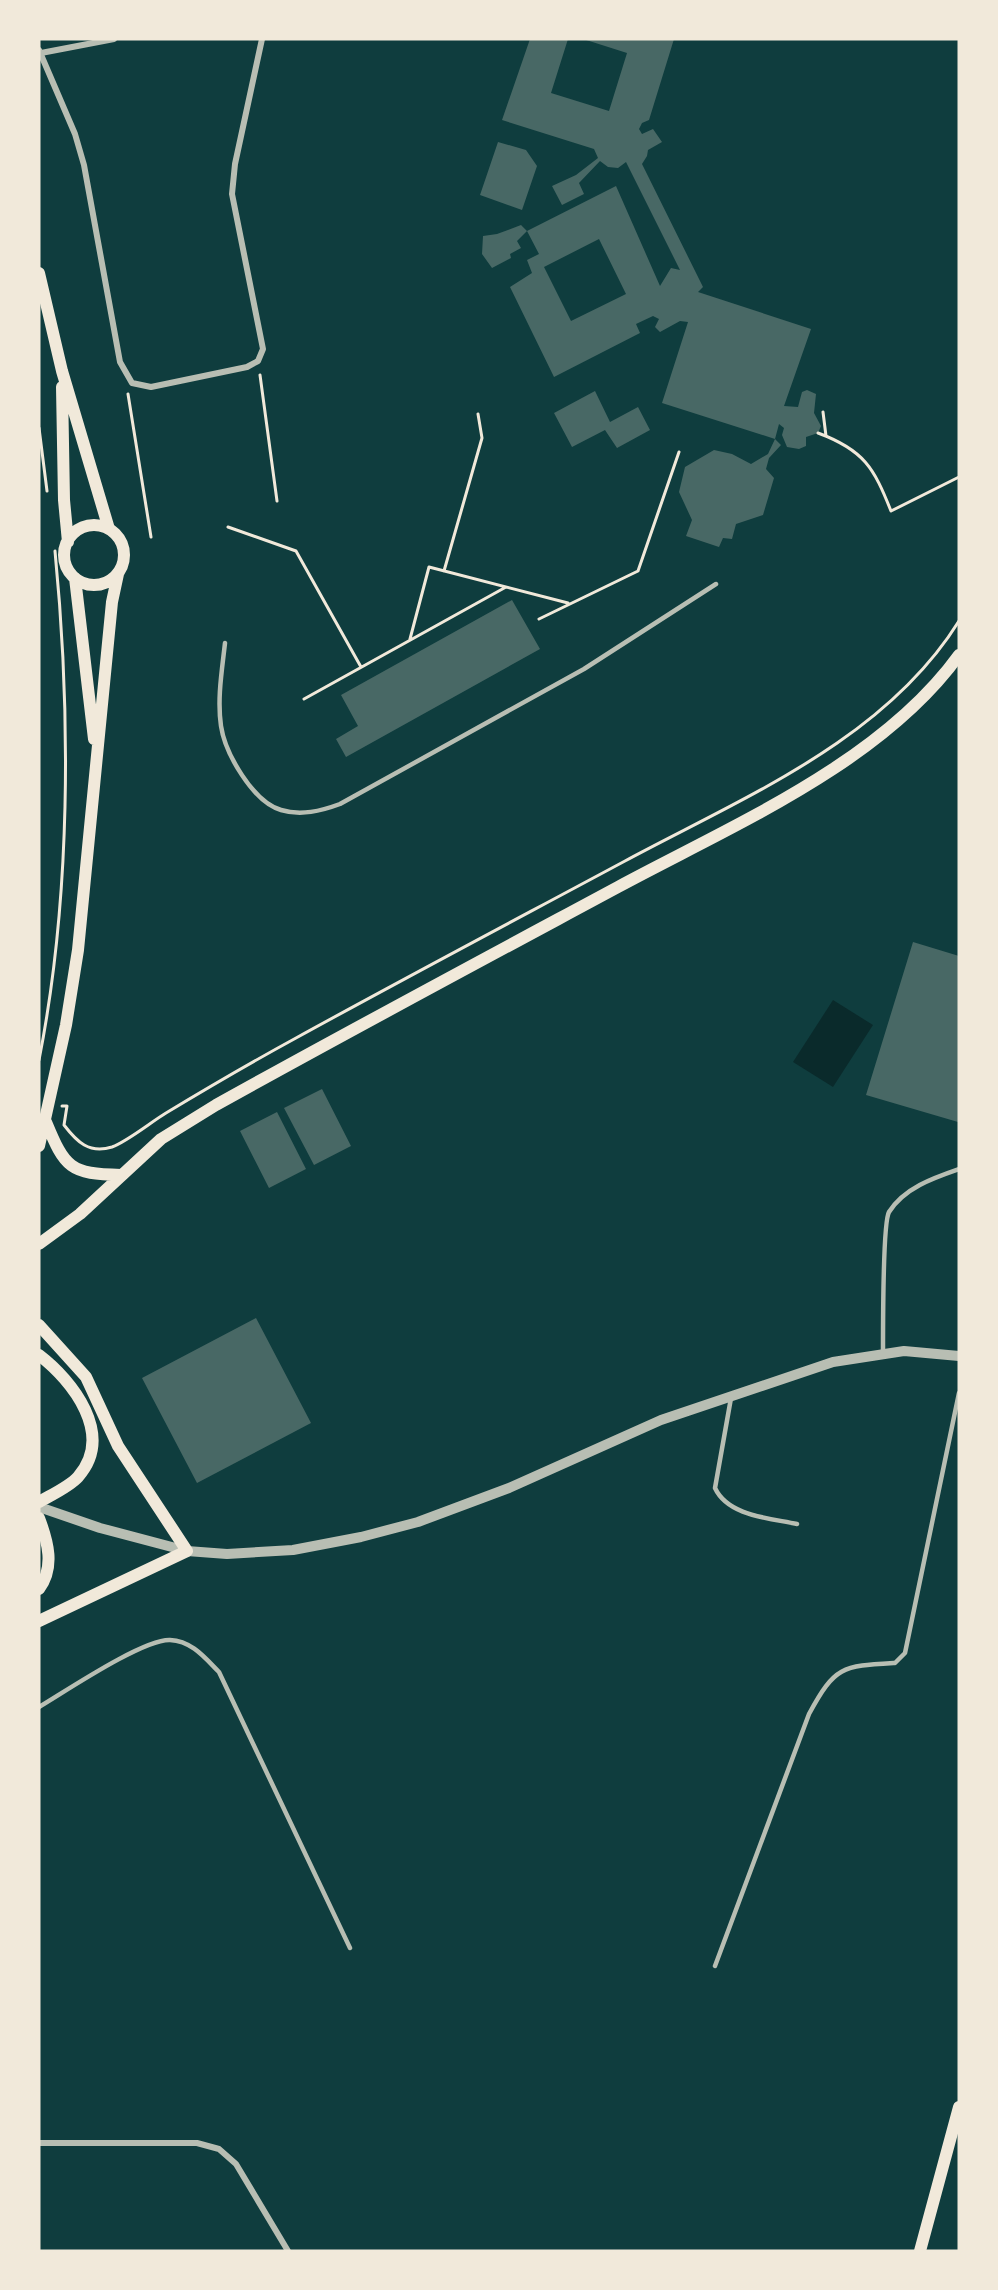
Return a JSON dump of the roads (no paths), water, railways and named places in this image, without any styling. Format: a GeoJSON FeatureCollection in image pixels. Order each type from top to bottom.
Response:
{"type":"FeatureCollection","features":[{"type":"Feature","properties":{"kind":"main road"},"geometry":{"type":"LineString","coordinates":[[39,273],[62,370],[109,529]]}},
{"type":"Feature","properties":{"kind":"main road"},"geometry":{"type":"LineString","coordinates":[[62,370],[64,500],[68,542],[65,561],[75,578],[96,764]]}},
{"type":"Feature","properties":{"kind":"main road"},"geometry":{"type":"LineString","coordinates":[[39,1146],[50,1104],[78,950],[112,602],[124,551],[120,540],[109,529],[98,525],[86,526],[75,532],[68,542]]}},
{"type":"Feature","properties":{"kind":"main road"},"geometry":{"type":"LineString","coordinates":[[75,578],[89,585],[97,585],[118,574]]}},
{"type":"Feature","properties":{"kind":"main road"},"geometry":{"type":"LineString","coordinates":[[39,1245],[80,1214],[161,1139],[216,1105],[849,759],[909,712],[959,655]]}},
{"type":"Feature","properties":{"kind":"main road"},"geometry":{"type":"LineString","coordinates":[[46,1122],[65,1161],[76,1170],[91,1175],[121,1175]]}},
{"type":"Feature","properties":{"kind":"main road"},"geometry":{"type":"LineString","coordinates":[[39,1325],[86,1377],[118,1446],[187,1551],[39,1621]]}},
{"type":"Feature","properties":{"kind":"main road"},"geometry":{"type":"LineString","coordinates":[[39,1355],[71,1386],[90,1415],[92,1451],[78,1477],[39,1504]]}},
{"type":"Feature","properties":{"kind":"main road"},"geometry":{"type":"LineString","coordinates":[[39,1518],[48,1554],[48,1577],[39,1589]]}},
{"type":"Feature","properties":{"kind":"main road"},"geometry":{"type":"LineString","coordinates":[[920,2251],[959,2107]]}},
{"type":"Feature","properties":{"kind":"street"},"geometry":{"type":"LineString","coordinates":[[114,39],[40,51],[75,134],[84,165],[120,362],[125,375],[132,383],[151,387],[247,367],[258,361],[263,349],[262,333],[232,194],[235,164],[262,39]]}},
{"type":"Feature","properties":{"kind":"street"},"geometry":{"type":"LineString","coordinates":[[39,1504],[100,1528],[187,1551],[238,1554],[293,1550],[361,1537],[418,1522],[509,1488],[626,1434],[732,1395],[833,1362],[883,1352],[904,1351],[959,1356]]}},
{"type":"Feature","properties":{"kind":"street"},"geometry":{"type":"LineString","coordinates":[[39,2143],[197,2143],[219,2149],[236,2164],[288,2251]]}},
{"type":"Feature","properties":{"kind":"lane"},"geometry":{"type":"LineString","coordinates":[[225,643],[219,694],[221,727],[230,756],[245,783],[279,810],[301,813],[320,811],[340,804],[584,669],[716,584]]}},
{"type":"Feature","properties":{"kind":"lane"},"geometry":{"type":"LineString","coordinates":[[883,1352],[887,1214],[903,1196],[920,1185],[959,1169]]}},
{"type":"Feature","properties":{"kind":"lane"},"geometry":{"type":"LineString","coordinates":[[715,1966],[809,1714],[826,1683],[854,1665],[896,1663],[905,1653],[959,1393]]}},
{"type":"Feature","properties":{"kind":"lane"},"geometry":{"type":"LineString","coordinates":[[732,1395],[715,1488],[720,1501],[737,1510],[797,1524]]}},
{"type":"Feature","properties":{"kind":"lane"},"geometry":{"type":"LineString","coordinates":[[39,1707],[143,1647],[170,1640],[194,1647],[219,1672],[350,1948]]}},
{"type":"Feature","properties":{"kind":"water"},"geometry":{"type":"Polygon","coordinates":[[[833,1000],[873,1025],[833,1087],[793,1062],[833,1000]]]}}]}
